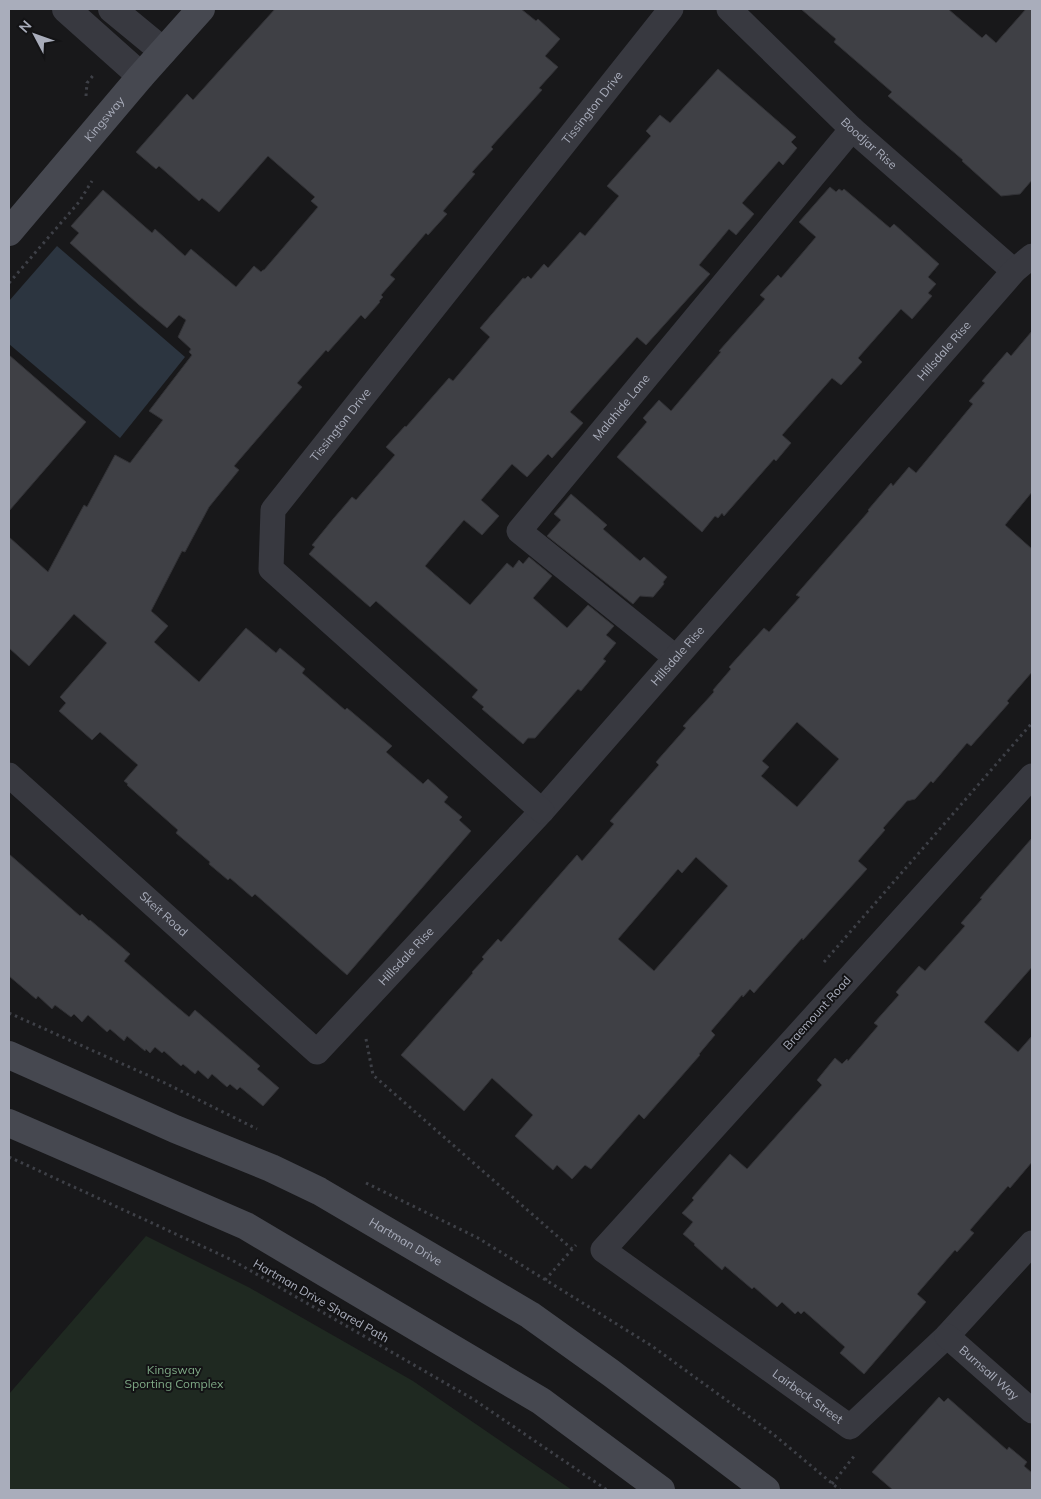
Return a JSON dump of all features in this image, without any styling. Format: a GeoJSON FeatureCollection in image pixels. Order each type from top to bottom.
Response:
{"type":"FeatureCollection","features":[{"type":"Feature","properties":{"kind":"main road","name":"Kingsway"},"geometry":{"type":"LineString","coordinates":[[9,232],[140,76],[201,9]]}},
{"type":"Feature","properties":{"kind":"main road","name":"Hartman Drive"},"geometry":{"type":"LineString","coordinates":[[9,1055],[175,1129],[271,1168],[319,1191],[530,1315],[611,1373],[766,1490]]}},
{"type":"Feature","properties":{"kind":"main road"},"geometry":{"type":"LineString","coordinates":[[9,1123],[246,1226],[541,1401],[661,1490]]}},
{"type":"Feature","properties":{"kind":"street"},"geometry":{"type":"LineString","coordinates":[[66,9],[140,76]]}},
{"type":"Feature","properties":{"kind":"street"},"geometry":{"type":"LineString","coordinates":[[112,9],[163,51]]}},
{"type":"Feature","properties":{"kind":"street","name":"Tissington Drive"},"geometry":{"type":"LineString","coordinates":[[542,810],[271,569],[273,510],[670,9]]}},
{"type":"Feature","properties":{"kind":"street","name":"Boodjar Rise"},"geometry":{"type":"LineString","coordinates":[[729,9],[852,129],[1023,263]]}},
{"type":"Feature","properties":{"kind":"street","name":"Malahide Lane"},"geometry":{"type":"LineString","coordinates":[[675,657],[520,531],[852,129]]}},
{"type":"Feature","properties":{"kind":"street","name":"Hillsdale Rise"},"geometry":{"type":"LineString","coordinates":[[317,1052],[542,810],[1023,263]]}},
{"type":"Feature","properties":{"kind":"street","name":"Skeit Road"},"geometry":{"type":"LineString","coordinates":[[9,775],[317,1052]]}},
{"type":"Feature","properties":{"kind":"street","name":"Braemount Road"},"geometry":{"type":"LineString","coordinates":[[602,1250],[1032,776]]}},
{"type":"Feature","properties":{"kind":"street","name":"Lairbeck Street"},"geometry":{"type":"LineString","coordinates":[[602,1250],[850,1427],[947,1336],[1032,1242]]}},
{"type":"Feature","properties":{"kind":"street","name":"Burnsall Way"},"geometry":{"type":"LineString","coordinates":[[947,1336],[1032,1411]]}},
{"type":"Feature","properties":{"kind":"path"},"geometry":{"type":"LineString","coordinates":[[346,1021],[367,1040],[372,1075],[572,1250]]}},
{"type":"Feature","properties":{"kind":"path","name":"Hartman Drive Shared Path"},"geometry":{"type":"LineString","coordinates":[[9,1157],[232,1260],[473,1399],[607,1490]]}},
{"type":"Feature","properties":{"kind":"path"},"geometry":{"type":"LineString","coordinates":[[445,1265],[465,1231]]}},
{"type":"Feature","properties":{"kind":"path"},"geometry":{"type":"LineString","coordinates":[[392,1353],[410,1323]]}},
{"type":"Feature","properties":{"kind":"green space","name":"Kingsway Sporting Complex"},"geometry":{"type":"Polygon","coordinates":[[[146,1236],[250,1288],[413,1381],[572,1490],[9,1490],[9,1394],[146,1236]]]}},
{"type":"Feature","properties":{"kind":"water"},"geometry":{"type":"Polygon","coordinates":[[[57,246],[185,357],[120,438],[9,344],[9,301],[57,246]]]}},
{"type":"Feature","properties":{"kind":"building"},"geometry":{"type":"Polygon","coordinates":[[[275,9],[521,9],[536,21],[538,19],[560,39],[545,56],[558,67],[539,88],[542,90],[491,147],[493,149],[472,172],[475,174],[443,211],[447,214],[428,235],[426,233],[390,275],[395,279],[381,295],[383,297],[380,302],[365,319],[361,315],[328,352],[326,350],[297,383],[302,387],[234,466],[239,470],[209,507],[185,552],[182,551],[151,611],[168,626],[154,642],[199,682],[246,628],[276,653],[280,648],[305,669],[302,673],[345,710],[347,708],[392,746],[386,752],[423,784],[428,779],[448,797],[444,802],[462,817],[459,820],[471,831],[347,975],[255,894],[252,897],[230,878],[228,880],[209,864],[210,862],[176,833],[178,830],[127,785],[124,781],[138,765],[100,732],[92,740],[59,711],[66,703],[60,697],[107,643],[74,614],[29,666],[9,648],[9,537],[48,572],[84,505],[87,507],[115,455],[130,463],[163,420],[149,411],[192,355],[189,352],[191,349],[178,337],[186,320],[179,315],[167,328],[70,243],[79,233],[71,226],[103,190],[152,233],[155,229],[185,256],[191,249],[236,287],[254,266],[261,272],[264,270],[318,207],[311,201],[315,197],[268,156],[219,212],[202,198],[199,201],[159,166],[156,169],[136,152],[187,94],[193,100],[275,9]]]}},
{"type":"Feature","properties":{"kind":"building"},"geometry":{"type":"Polygon","coordinates":[[[801,9],[948,9],[982,38],[986,34],[996,43],[1026,9],[1032,9],[1032,180],[1020,194],[1001,196],[963,160],[888,96],[892,92],[834,42],[836,39],[801,9]]]}},
{"type":"Feature","properties":{"kind":"building"},"geometry":{"type":"Polygon","coordinates":[[[718,69],[796,137],[791,142],[797,148],[783,165],[779,161],[742,203],[754,214],[736,235],[729,229],[699,265],[710,274],[646,345],[637,337],[570,412],[583,423],[552,458],[548,454],[527,477],[512,464],[481,500],[499,516],[482,535],[464,520],[425,566],[470,605],[507,563],[513,568],[519,560],[523,564],[529,557],[552,576],[533,598],[567,628],[588,605],[614,626],[606,635],[616,643],[603,659],[606,661],[581,691],[578,689],[535,738],[528,738],[523,744],[482,709],[484,707],[472,697],[478,690],[376,601],[370,607],[309,554],[315,547],[312,545],[352,497],[356,500],[395,455],[386,447],[449,378],[453,381],[490,337],[480,328],[523,278],[525,279],[528,276],[531,279],[544,264],[548,268],[580,232],[585,236],[619,196],[607,186],[651,136],[646,131],[660,115],[670,123],[718,69]]]}},
{"type":"Feature","properties":{"kind":"building"},"geometry":{"type":"Polygon","coordinates":[[[830,187],[836,192],[839,189],[842,191],[844,189],[890,228],[894,224],[939,264],[928,277],[936,284],[928,293],[932,296],[912,319],[901,309],[858,358],[862,362],[841,385],[832,378],[782,435],[791,443],[776,461],[774,459],[724,516],[722,513],[718,518],[715,516],[702,532],[617,457],[647,422],[643,418],[659,400],[671,411],[721,352],[719,351],[765,299],[760,295],[778,275],[781,278],[816,237],[799,222],[830,187]]]}},
{"type":"Feature","properties":{"kind":"building"},"geometry":{"type":"Polygon","coordinates":[[[1032,331],[1032,492],[1005,525],[1032,549],[1032,672],[1007,701],[1009,703],[971,746],[967,743],[933,783],[931,781],[915,799],[907,801],[883,828],[885,830],[858,861],[867,869],[803,940],[802,938],[754,993],[750,989],[743,997],[742,995],[711,1031],[715,1035],[700,1055],[644,1119],[639,1114],[591,1169],[585,1165],[572,1179],[557,1165],[553,1170],[515,1136],[533,1115],[492,1078],[464,1111],[401,1055],[473,973],[484,959],[482,957],[498,939],[501,942],[577,855],[582,861],[614,824],[610,821],[659,765],[656,762],[686,728],[683,726],[714,692],[713,690],[731,669],[729,667],[764,628],[769,632],[800,597],[796,595],[891,483],[893,486],[909,467],[916,473],[973,404],[969,401],[985,383],[982,381],[1007,352],[1011,356],[1032,331]],[[797,722],[762,761],[769,767],[761,776],[797,807],[839,759],[797,722]],[[696,857],[682,873],[678,869],[618,939],[654,971],[728,886],[696,857]]]}},
{"type":"Feature","properties":{"kind":"building"},"geometry":{"type":"Polygon","coordinates":[[[9,355],[86,422],[9,511],[9,355]]]}},
{"type":"Feature","properties":{"kind":"building"},"geometry":{"type":"Polygon","coordinates":[[[571,494],[607,525],[603,529],[640,561],[644,557],[667,577],[663,582],[664,584],[653,597],[640,596],[633,604],[547,536],[561,520],[554,514],[571,494]]]}},
{"type":"Feature","properties":{"kind":"building"},"geometry":{"type":"Polygon","coordinates":[[[1032,838],[1032,967],[984,1022],[1018,1052],[1032,1036],[1032,1162],[1010,1188],[1008,1186],[970,1230],[974,1233],[957,1252],[955,1250],[917,1294],[926,1302],[864,1374],[840,1353],[845,1347],[804,1311],[801,1314],[798,1311],[795,1314],[782,1302],[777,1307],[725,1266],[722,1270],[683,1234],[693,1222],[682,1213],[694,1200],[692,1198],[730,1154],[747,1169],[822,1085],[817,1080],[835,1058],[842,1064],[847,1059],[848,1061],[878,1026],[874,1023],[899,995],[896,992],[919,966],[925,971],[965,926],[961,923],[982,899],[980,898],[1032,838]]]}},
{"type":"Feature","properties":{"kind":"building"},"geometry":{"type":"Polygon","coordinates":[[[9,854],[80,916],[82,914],[90,920],[130,954],[124,961],[170,1001],[189,1017],[195,1010],[260,1066],[257,1069],[279,1088],[263,1106],[240,1087],[237,1090],[230,1084],[227,1087],[212,1074],[208,1079],[198,1070],[195,1074],[183,1064],[181,1066],[164,1051],[162,1053],[155,1047],[150,1053],[146,1049],[145,1051],[127,1036],[124,1041],[110,1029],[107,1032],[88,1015],[82,1022],[74,1014],[71,1017],[55,1005],[52,1009],[38,996],[36,999],[9,976],[9,854]]]}},
{"type":"Feature","properties":{"kind":"building"},"geometry":{"type":"Polygon","coordinates":[[[939,1397],[944,1402],[948,1398],[1007,1450],[1009,1447],[1027,1462],[1024,1466],[1032,1473],[1032,1490],[893,1490],[872,1472],[939,1397]]]}}]}
